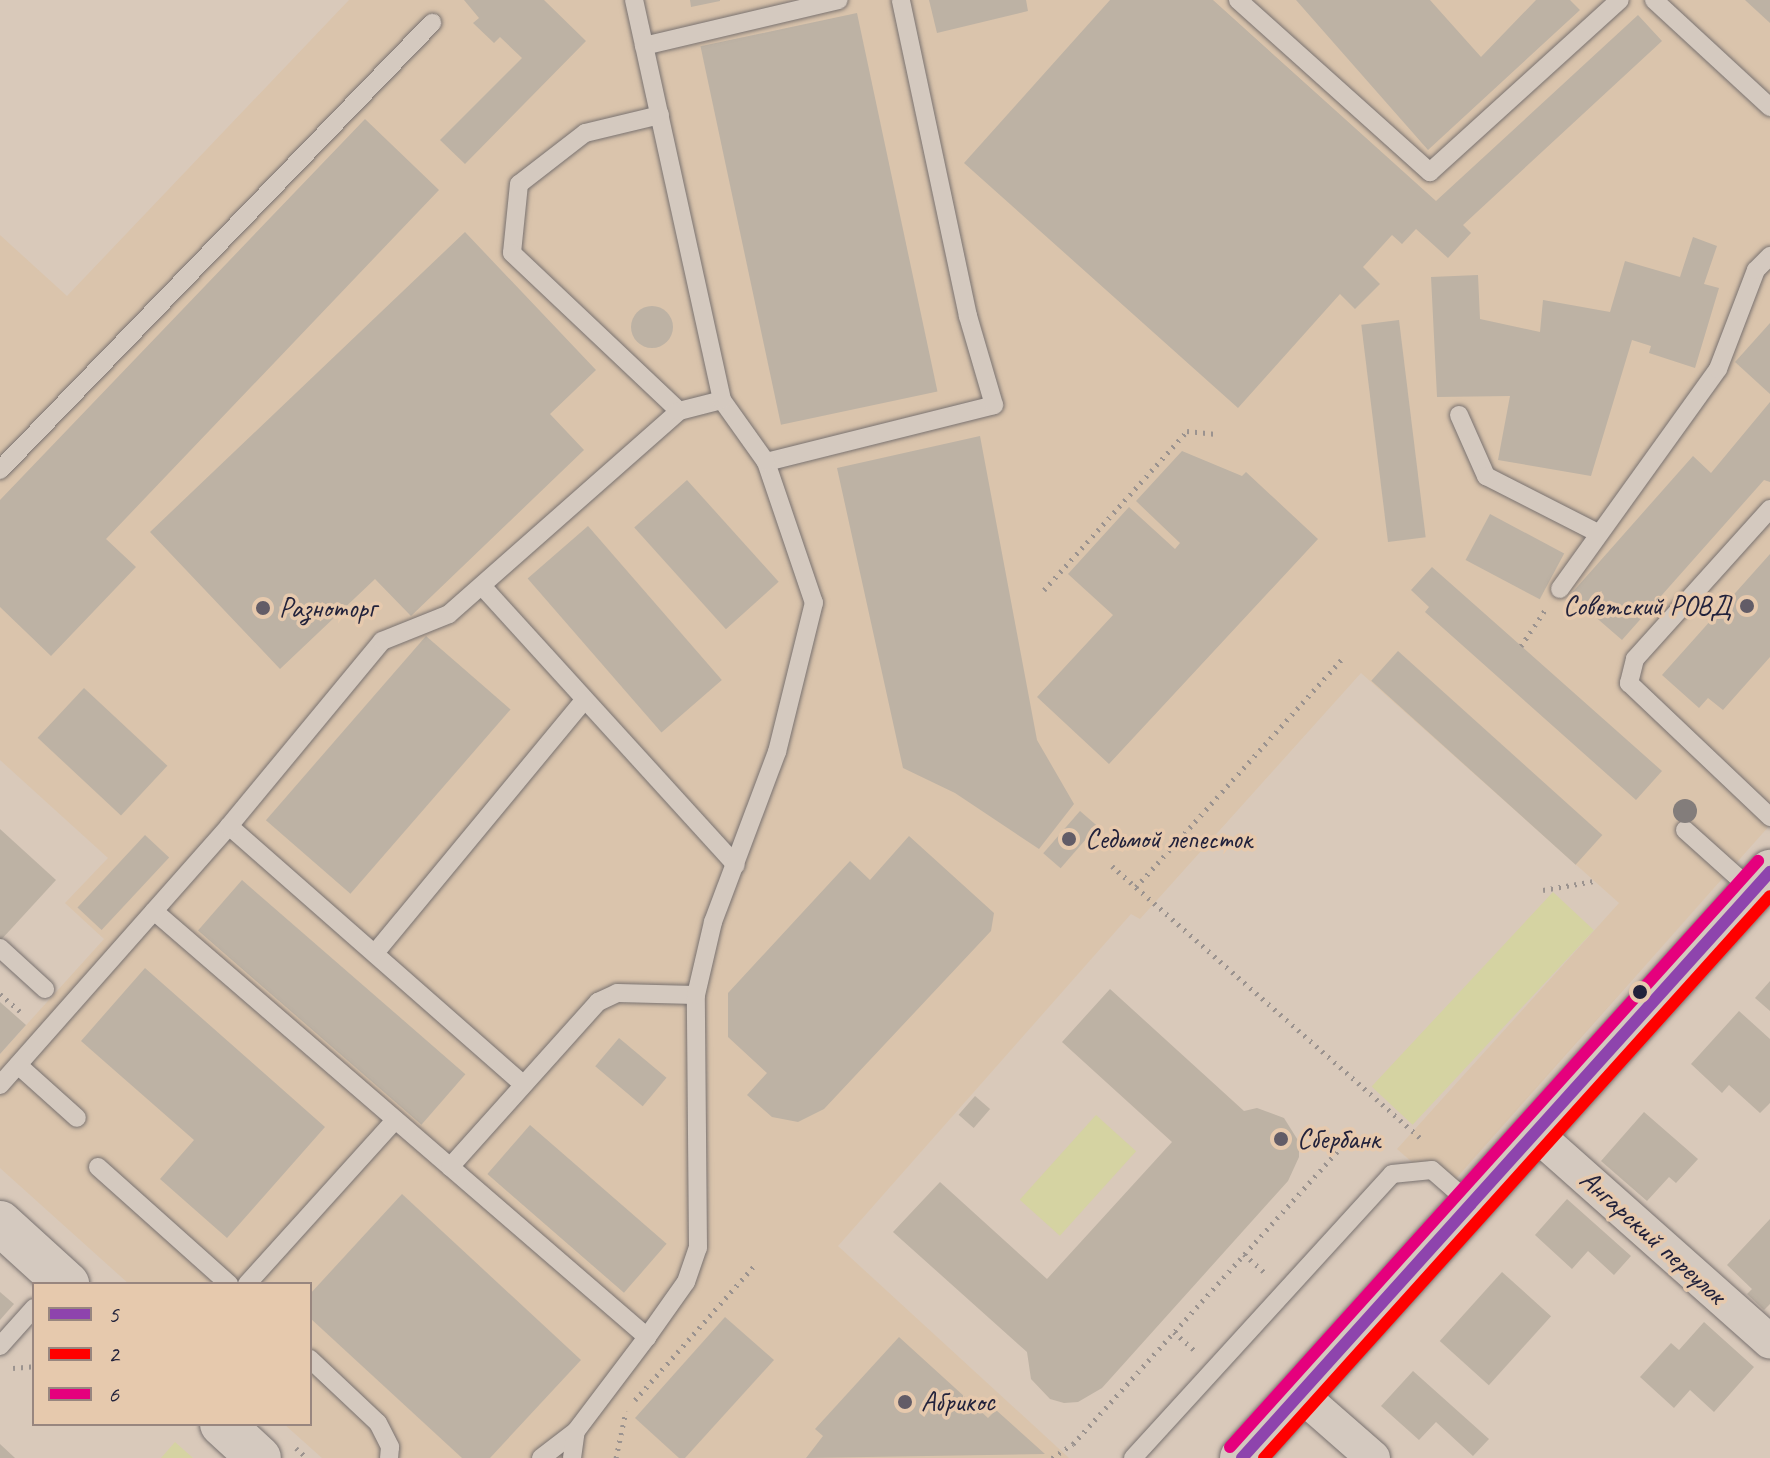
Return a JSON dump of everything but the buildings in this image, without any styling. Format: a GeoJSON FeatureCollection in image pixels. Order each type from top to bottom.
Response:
{"type":"FeatureCollection","features":[{"type":"Feature","properties":{"kind":"main road"},"geometry":{"type":"LineString","coordinates":[[1242,1458],[1535,1133],[1764,890]]}},
{"type":"Feature","properties":{"kind":"main road"},"geometry":{"type":"LineString","coordinates":[[0,1223],[48,1282]]}},
{"type":"Feature","properties":{"kind":"main road"},"geometry":{"type":"LineString","coordinates":[[224,1426],[259,1458]]}},
{"type":"Feature","properties":{"kind":"street","name":"Ангарский переулок"},"geometry":{"type":"LineString","coordinates":[[1535,1133],[1770,1342]]}},
{"type":"Feature","properties":{"kind":"street"},"geometry":{"type":"LineString","coordinates":[[1300,1394],[1373,1458]]}},
{"type":"Feature","properties":{"kind":"lane"},"geometry":{"type":"LineString","coordinates":[[541,1458],[576,1431],[647,1337],[686,1282],[698,1248],[696,995],[713,922],[777,752],[814,603],[766,462],[722,400],[634,0]]}},
{"type":"Feature","properties":{"kind":"lane"},"geometry":{"type":"LineString","coordinates":[[644,46],[839,0]]}},
{"type":"Feature","properties":{"kind":"lane"},"geometry":{"type":"LineString","coordinates":[[766,462],[994,405],[968,316],[901,0]]}},
{"type":"Feature","properties":{"kind":"lane"},"geometry":{"type":"LineString","coordinates":[[1238,0],[1430,172],[1620,0]]}},
{"type":"Feature","properties":{"kind":"lane"},"geometry":{"type":"LineString","coordinates":[[1654,0],[1770,107]]}},
{"type":"Feature","properties":{"kind":"lane"},"geometry":{"type":"LineString","coordinates":[[0,470],[432,23]]}},
{"type":"Feature","properties":{"kind":"lane"},"geometry":{"type":"LineString","coordinates":[[660,115],[585,133],[519,184],[512,253],[679,411]]}},
{"type":"Feature","properties":{"kind":"lane"},"geometry":{"type":"LineString","coordinates":[[1560,589],[1718,369],[1756,270],[1770,256]]}},
{"type":"Feature","properties":{"kind":"lane"},"geometry":{"type":"LineString","coordinates":[[0,1085],[229,826],[382,641],[449,614],[679,411],[722,400]]}},
{"type":"Feature","properties":{"kind":"lane"},"geometry":{"type":"LineString","coordinates":[[1459,415],[1486,476],[1598,533]]}},
{"type":"Feature","properties":{"kind":"lane"},"geometry":{"type":"LineString","coordinates":[[1770,509],[1635,659],[1629,683],[1770,817]]}},
{"type":"Feature","properties":{"kind":"lane"},"geometry":{"type":"LineString","coordinates":[[482,586],[736,865]]}},
{"type":"Feature","properties":{"kind":"lane"},"geometry":{"type":"LineString","coordinates":[[375,953],[584,700]]}},
{"type":"Feature","properties":{"kind":"lane"},"geometry":{"type":"LineString","coordinates":[[229,826],[523,1084]]}},
{"type":"Feature","properties":{"kind":"lane"},"geometry":{"type":"LineString","coordinates":[[1685,830],[1764,890]]}},
{"type":"Feature","properties":{"kind":"lane"},"geometry":{"type":"LineString","coordinates":[[154,911],[647,1337]]}},
{"type":"Feature","properties":{"kind":"lane"},"geometry":{"type":"LineString","coordinates":[[0,948],[45,989]]}},
{"type":"Feature","properties":{"kind":"lane"},"geometry":{"type":"LineString","coordinates":[[450,1167],[598,1002],[617,993],[696,995]]}},
{"type":"Feature","properties":{"kind":"lane"},"geometry":{"type":"LineString","coordinates":[[18,1065],[77,1118]]}},
{"type":"Feature","properties":{"kind":"lane"},"geometry":{"type":"LineString","coordinates":[[249,1282],[395,1120]]}},
{"type":"Feature","properties":{"kind":"lane"},"geometry":{"type":"LineString","coordinates":[[98,1167],[227,1282]]}},
{"type":"Feature","properties":{"kind":"lane"},"geometry":{"type":"LineString","coordinates":[[1133,1458],[1392,1174],[1432,1170],[1471,1204]]}},
{"type":"Feature","properties":{"kind":"lane"},"geometry":{"type":"LineString","coordinates":[[0,1346],[32,1312]]}},
{"type":"Feature","properties":{"kind":"lane"},"geometry":{"type":"LineString","coordinates":[[312,1361],[378,1423],[389,1458]]}},
{"type":"Feature","properties":{"kind":"lane"},"geometry":{"type":"LineString","coordinates":[[572,1458],[576,1431]]}},
{"type":"Feature","properties":{"kind":"path"},"geometry":{"type":"LineString","coordinates":[[1044,590],[1187,431],[1214,434]]}},
{"type":"Feature","properties":{"kind":"path"},"geometry":{"type":"LineString","coordinates":[[1521,646],[1560,589]]}},
{"type":"Feature","properties":{"kind":"path"},"geometry":{"type":"LineString","coordinates":[[1136,887],[1344,657]]}},
{"type":"Feature","properties":{"kind":"path"},"geometry":{"type":"LineString","coordinates":[[1112,866],[1423,1140]]}},
{"type":"Feature","properties":{"kind":"path"},"geometry":{"type":"LineString","coordinates":[[1543,890],[1594,881]]}},
{"type":"Feature","properties":{"kind":"path"},"geometry":{"type":"LineString","coordinates":[[0,994],[23,1014]]}},
{"type":"Feature","properties":{"kind":"path"},"geometry":{"type":"LineString","coordinates":[[1052,1458],[1073,1444],[1350,1137]]}},
{"type":"Feature","properties":{"kind":"path"},"geometry":{"type":"LineString","coordinates":[[616,1458],[624,1413],[754,1266]]}},
{"type":"Feature","properties":{"kind":"shaded area"},"geometry":{"type":"Polygon","coordinates":[[[349,0],[1770,0],[1770,825],[1445,1191],[1397,1149],[1619,903],[1361,673],[1140,919],[1131,914],[838,1246],[1069,1458],[322,1458],[286,1426],[312,1426],[312,1282],[127,1282],[0,1168],[0,1054],[104,939],[65,903],[108,858],[0,760],[0,235],[67,296],[349,0]]]}},
{"type":"Feature","properties":{"kind":"shaded area"},"geometry":{"type":"Polygon","coordinates":[[[1553,892],[1594,930],[1413,1125],[1372,1087],[1553,892]]]}},
{"type":"Feature","properties":{"kind":"shaded area"},"geometry":{"type":"Polygon","coordinates":[[[1096,1115],[1136,1151],[1060,1236],[1020,1200],[1096,1115]]]}},
{"type":"Feature","properties":{"kind":"shaded area"},"geometry":{"type":"Polygon","coordinates":[[[175,1442],[193,1458],[161,1458],[175,1442]]]}},
{"type":"Feature","properties":{"kind":"transit line","name":"6"},"geometry":{"type":"LineString","coordinates":[[1230,1447],[1758,861]]}},
{"type":"Feature","properties":{"kind":"transit line","name":"5"},"geometry":{"type":"LineString","coordinates":[[1242,1458],[1770,872]]}},
{"type":"Feature","properties":{"kind":"transit line","name":"2"},"geometry":{"type":"LineString","coordinates":[[1264,1458],[1770,896]]}},
{"type":"Feature","properties":{"kind":"place","name":"Советский РОВД"},"geometry":{"type":"Point","coordinates":[1747,606]}},
{"type":"Feature","properties":{"kind":"place","name":"Разноторг"},"geometry":{"type":"Point","coordinates":[263,608]}},
{"type":"Feature","properties":{"kind":"place","name":"Седьмой лепесток"},"geometry":{"type":"Point","coordinates":[1069,839]}},
{"type":"Feature","properties":{"kind":"place","name":"Сбербанк"},"geometry":{"type":"Point","coordinates":[1281,1139]}},
{"type":"Feature","properties":{"kind":"place","name":"Абрикос"},"geometry":{"type":"Point","coordinates":[905,1402]}}]}
